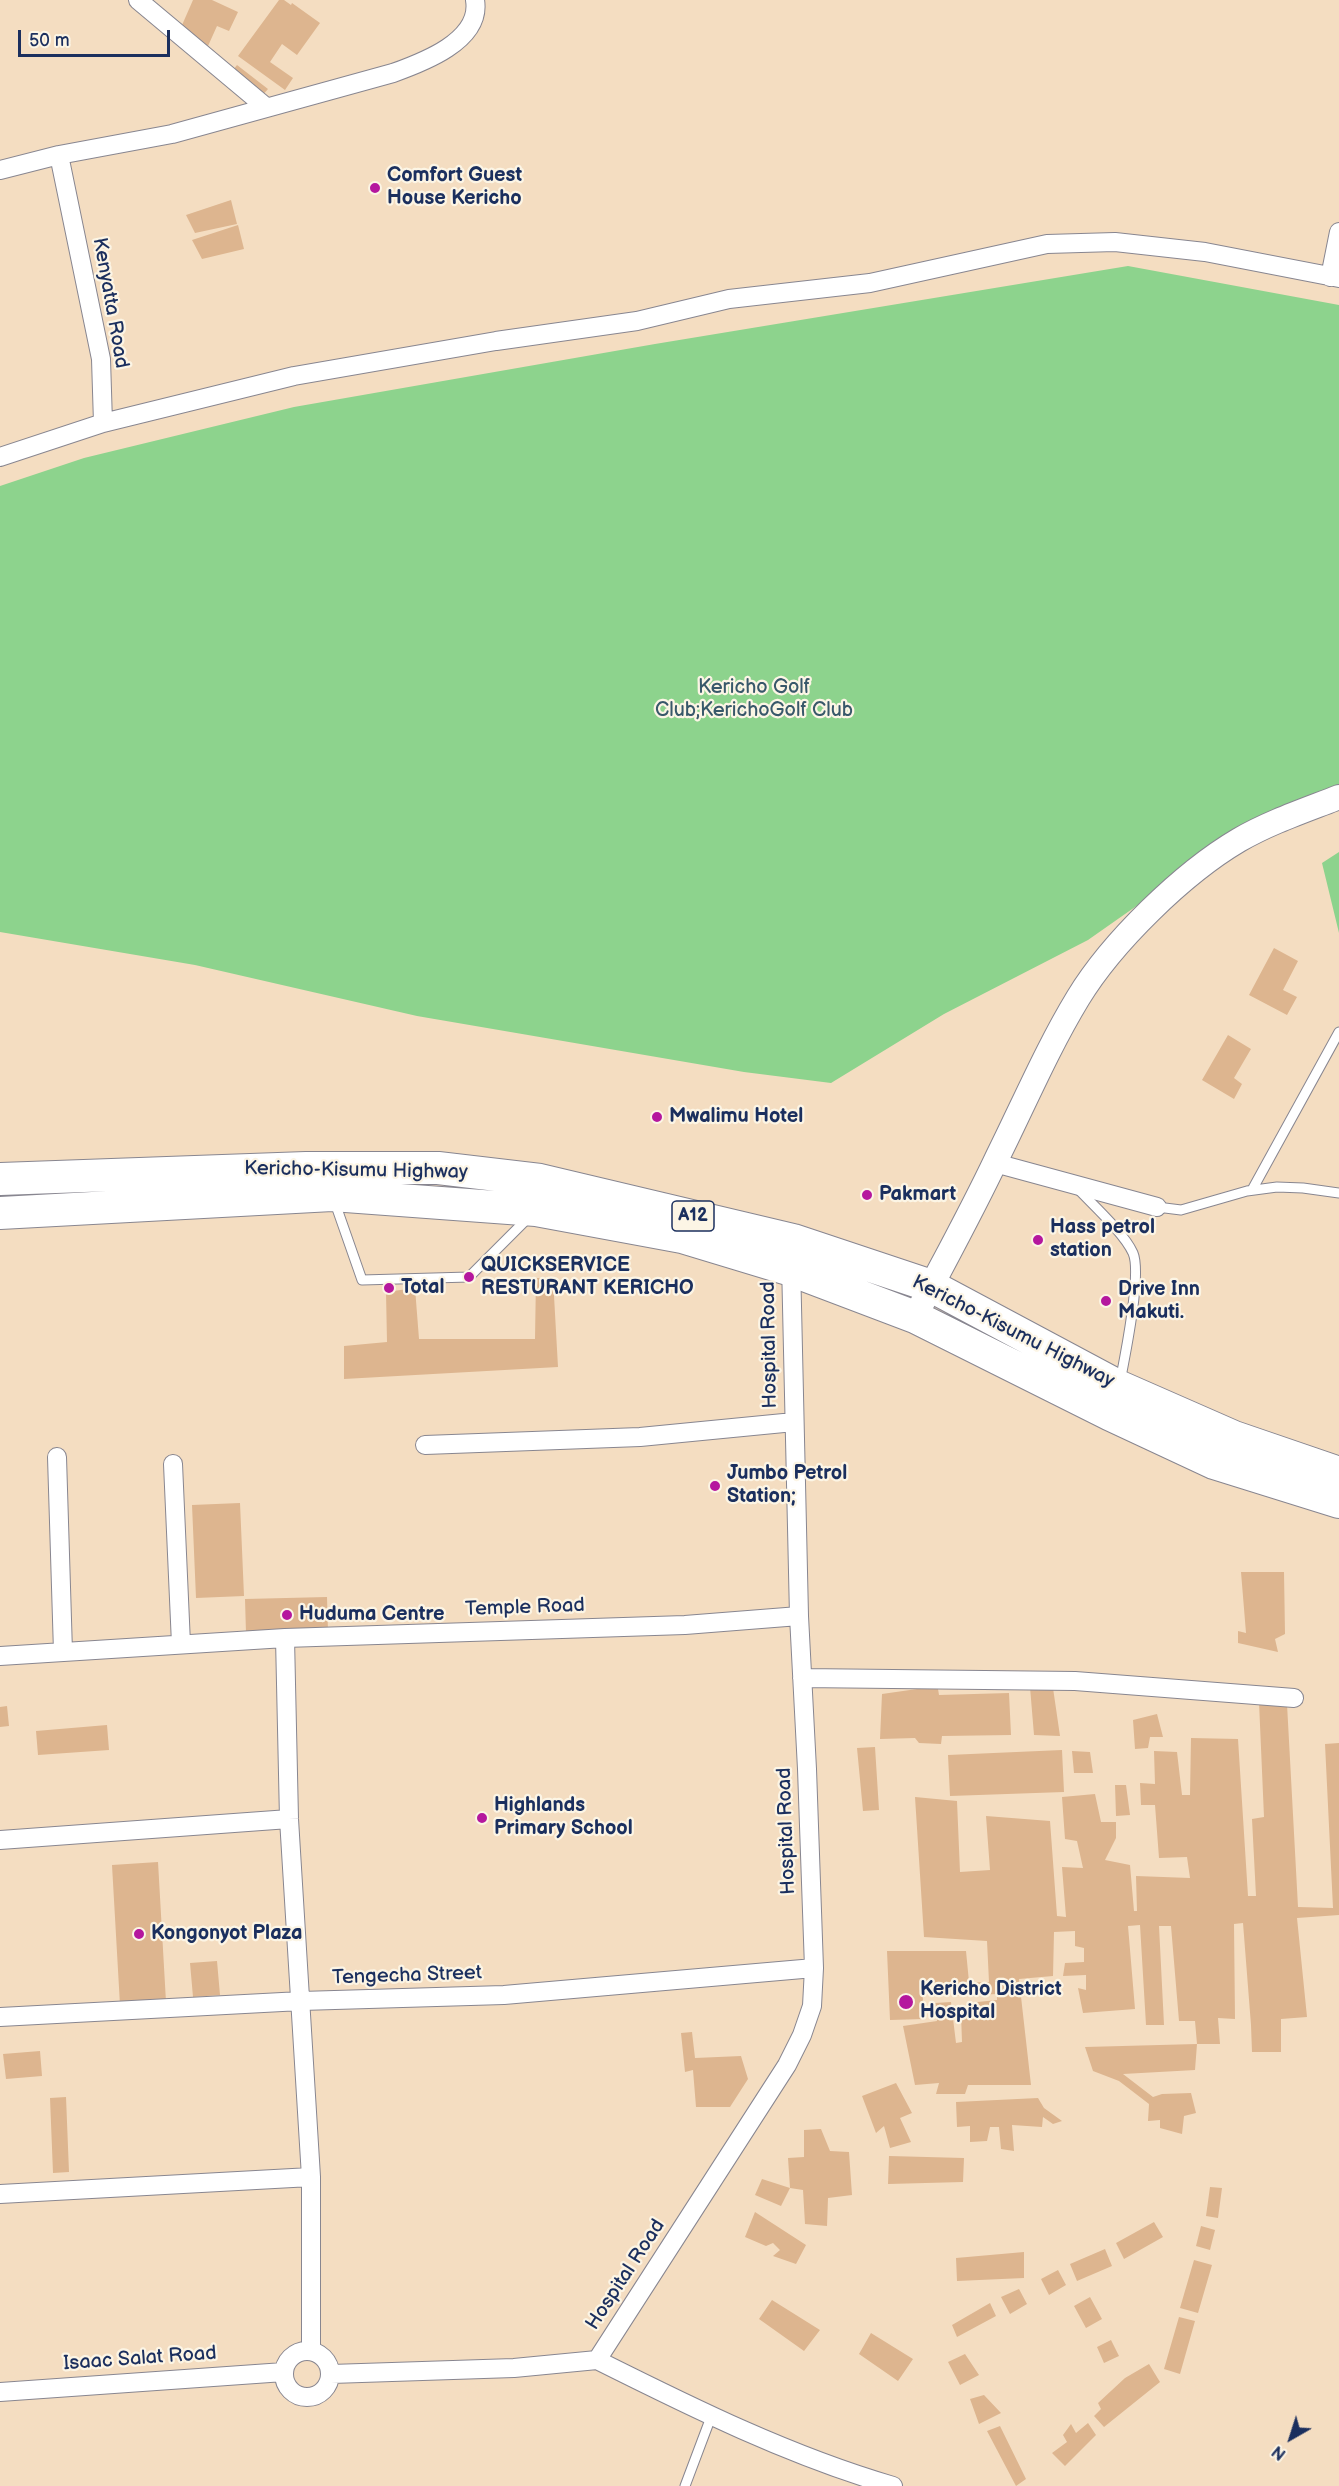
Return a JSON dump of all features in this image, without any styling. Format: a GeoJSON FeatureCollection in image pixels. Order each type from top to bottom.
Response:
{"type":"FeatureCollection","features":[{"type":"Feature","properties":{"kind":"highway","name":"Kericho-Kisumu Highway"},"geometry":{"type":"LineString","coordinates":[[0,1179],[294,1168],[438,1168],[540,1180],[793,1240],[931,1286],[1120,1387],[1234,1437],[1339,1473]]}},
{"type":"Feature","properties":{"kind":"highway","name":"Kericho-Kisumu Highway"},"geometry":{"type":"LineString","coordinates":[[0,1213],[332,1195],[536,1210],[682,1238],[791,1270],[915,1317],[1109,1414],[1214,1463],[1339,1502]]}},
{"type":"Feature","properties":{"kind":"street"},"geometry":{"type":"LineString","coordinates":[[138,0],[267,108]]}},
{"type":"Feature","properties":{"kind":"street"},"geometry":{"type":"LineString","coordinates":[[0,170],[59,155],[172,134],[393,73],[444,52],[458,40],[470,23],[476,0]]}},
{"type":"Feature","properties":{"kind":"street","name":"Kenyatta Road"},"geometry":{"type":"LineString","coordinates":[[59,155],[101,359],[103,423]]}},
{"type":"Feature","properties":{"kind":"street"},"geometry":{"type":"LineString","coordinates":[[0,457],[103,423],[294,376],[496,341],[637,321],[729,299],[870,283],[1047,244],[1115,242],[1149,245],[1205,252],[1334,278],[1339,232]]}},
{"type":"Feature","properties":{"kind":"street"},"geometry":{"type":"LineString","coordinates":[[915,1317],[995,1162],[1050,1048],[1079,996],[1111,953],[1155,906],[1205,863],[1240,840],[1339,797]]}},
{"type":"Feature","properties":{"kind":"street"},"geometry":{"type":"LineString","coordinates":[[995,1162],[1156,1207]]}},
{"type":"Feature","properties":{"kind":"street","name":"Hospital Road"},"geometry":{"type":"LineString","coordinates":[[597,2360],[788,2065],[812,2006],[814,1968],[799,1616],[794,1422],[791,1270],[793,1240]]}},
{"type":"Feature","properties":{"kind":"street"},"geometry":{"type":"LineString","coordinates":[[425,1445],[640,1437],[794,1422]]}},
{"type":"Feature","properties":{"kind":"street"},"geometry":{"type":"LineString","coordinates":[[57,1456],[63,1652]]}},
{"type":"Feature","properties":{"kind":"street"},"geometry":{"type":"LineString","coordinates":[[173,1464],[181,1644]]}},
{"type":"Feature","properties":{"kind":"street","name":"Temple Road"},"geometry":{"type":"LineString","coordinates":[[0,1656],[285,1638],[685,1626],[799,1616]]}},
{"type":"Feature","properties":{"kind":"street"},"geometry":{"type":"LineString","coordinates":[[285,1638],[289,1819],[311,2176],[311,2351]]}},
{"type":"Feature","properties":{"kind":"street"},"geometry":{"type":"LineString","coordinates":[[802,1678],[1075,1681],[1294,1698]]}},
{"type":"Feature","properties":{"kind":"street"},"geometry":{"type":"LineString","coordinates":[[0,1840],[289,1819]]}},
{"type":"Feature","properties":{"kind":"street","name":"Tengecha Street"},"geometry":{"type":"LineString","coordinates":[[0,2017],[302,2001],[504,1995],[814,1968]]}},
{"type":"Feature","properties":{"kind":"street"},"geometry":{"type":"LineString","coordinates":[[0,2194],[311,2176]]}},
{"type":"Feature","properties":{"kind":"street"},"geometry":{"type":"LineString","coordinates":[[311,2351],[325,2359],[331,2374],[326,2390],[312,2398],[304,2398],[290,2390],[285,2383],[284,2372],[291,2357],[298,2353],[311,2351]]}},
{"type":"Feature","properties":{"kind":"street"},"geometry":{"type":"LineString","coordinates":[[331,2374],[514,2368],[597,2360],[711,2417],[859,2476],[893,2486]]}},
{"type":"Feature","properties":{"kind":"street","name":"Isaac Salat Road"},"geometry":{"type":"LineString","coordinates":[[0,2392],[284,2372]]}},
{"type":"Feature","properties":{"kind":"lane"},"geometry":{"type":"LineString","coordinates":[[1252,1190],[1339,1032]]}},
{"type":"Feature","properties":{"kind":"lane"},"geometry":{"type":"LineString","coordinates":[[1074,1185],[1115,1229],[1133,1254],[1134,1292],[1120,1387]]}},
{"type":"Feature","properties":{"kind":"lane"},"geometry":{"type":"LineString","coordinates":[[1156,1207],[1181,1210],[1252,1190],[1277,1187],[1339,1193]]}},
{"type":"Feature","properties":{"kind":"lane"},"geometry":{"type":"LineString","coordinates":[[332,1195],[362,1280],[469,1277],[536,1210]]}},
{"type":"Feature","properties":{"kind":"lane"},"geometry":{"type":"LineString","coordinates":[[685,2486],[711,2417]]}},
{"type":"Feature","properties":{"kind":"green space","name":"Kericho Golf Club;KerichoGolf Club"},"geometry":{"type":"Polygon","coordinates":[[[1128,266],[1339,305],[1339,791],[1202,860],[1088,940],[944,1014],[831,1083],[744,1072],[417,1016],[195,965],[0,932],[0,486],[84,458],[294,407],[655,344],[1128,266]]]}},
{"type":"Feature","properties":{"kind":"green space"},"geometry":{"type":"Polygon","coordinates":[[[1339,852],[1339,933],[1322,863],[1339,852]]]}},
{"type":"Feature","properties":{"kind":"building"},"geometry":{"type":"Polygon","coordinates":[[[193,0],[212,0],[238,12],[229,31],[217,26],[208,46],[179,32],[193,0]]]}},
{"type":"Feature","properties":{"kind":"building"},"geometry":{"type":"Polygon","coordinates":[[[279,0],[284,0],[291,5],[292,3],[320,23],[297,55],[282,44],[270,62],[293,78],[285,90],[238,56],[279,0]]]}},
{"type":"Feature","properties":{"kind":"building"},"geometry":{"type":"Polygon","coordinates":[[[237,65],[268,89],[260,98],[230,74],[237,65]]]}},
{"type":"Feature","properties":{"kind":"building"},"geometry":{"type":"Polygon","coordinates":[[[231,200],[237,224],[195,233],[186,215],[231,200]]]}},
{"type":"Feature","properties":{"kind":"building"},"geometry":{"type":"Polygon","coordinates":[[[238,225],[244,249],[202,259],[192,240],[238,225]]]}},
{"type":"Feature","properties":{"kind":"building"},"geometry":{"type":"Polygon","coordinates":[[[1274,948],[1298,961],[1283,990],[1297,997],[1287,1015],[1249,995],[1274,948]]]}},
{"type":"Feature","properties":{"kind":"building"},"geometry":{"type":"Polygon","coordinates":[[[1228,1035],[1251,1049],[1234,1078],[1242,1084],[1234,1099],[1202,1080],[1228,1035]]]}},
{"type":"Feature","properties":{"kind":"building"},"geometry":{"type":"Polygon","coordinates":[[[536,1278],[553,1278],[558,1367],[344,1379],[344,1346],[387,1342],[386,1292],[415,1288],[419,1339],[535,1339],[536,1278]]]}},
{"type":"Feature","properties":{"kind":"building"},"geometry":{"type":"Polygon","coordinates":[[[240,1503],[244,1596],[196,1598],[192,1505],[240,1503]]]}},
{"type":"Feature","properties":{"kind":"building"},"geometry":{"type":"Polygon","coordinates":[[[1241,1572],[1284,1572],[1285,1634],[1275,1639],[1278,1652],[1238,1643],[1238,1631],[1246,1633],[1241,1572]]]}},
{"type":"Feature","properties":{"kind":"building","name":"Huduma Centre"},"geometry":{"type":"Polygon","coordinates":[[[327,1597],[328,1632],[246,1633],[245,1599],[327,1597]]]}},
{"type":"Feature","properties":{"kind":"building"},"geometry":{"type":"Polygon","coordinates":[[[1030,1687],[1053,1688],[1060,1736],[1034,1735],[1030,1687]]]}},
{"type":"Feature","properties":{"kind":"building"},"geometry":{"type":"Polygon","coordinates":[[[917,1689],[938,1689],[939,1695],[1009,1693],[1011,1735],[942,1736],[941,1744],[919,1743],[915,1738],[880,1739],[882,1694],[917,1689]]]}},
{"type":"Feature","properties":{"kind":"building"},"geometry":{"type":"Polygon","coordinates":[[[1259,1702],[1287,1704],[1298,1907],[1333,1908],[1325,1744],[1339,1743],[1339,1915],[1297,1918],[1307,2017],[1281,2019],[1281,2052],[1252,2052],[1243,1923],[1234,1924],[1235,2019],[1218,2018],[1220,2044],[1197,2044],[1195,2021],[1179,2021],[1171,1926],[1159,1926],[1164,2025],[1146,2025],[1140,1925],[1128,1926],[1135,2009],[1083,2013],[1078,1988],[1086,1990],[1086,1975],[1063,1976],[1065,1963],[1084,1962],[1084,1948],[1075,1946],[1075,1931],[1054,1932],[1053,1976],[1019,1979],[1031,2085],[968,2085],[965,2094],[936,2094],[939,2083],[915,2085],[903,2026],[937,2021],[935,2003],[951,2002],[956,2043],[962,2042],[961,2014],[969,2014],[968,2003],[997,2000],[997,1994],[955,1996],[954,1983],[989,1982],[987,1941],[924,1937],[915,1797],[957,1801],[960,1872],[990,1870],[986,1816],[1050,1821],[1057,1916],[1066,1917],[1062,1867],[1083,1868],[1077,1841],[1065,1839],[1062,1797],[1095,1794],[1101,1822],[1116,1822],[1116,1838],[1105,1860],[1130,1865],[1134,1911],[1137,1911],[1136,1876],[1190,1878],[1187,1857],[1159,1858],[1155,1805],[1141,1805],[1140,1783],[1155,1784],[1154,1751],[1177,1752],[1182,1795],[1190,1795],[1191,1738],[1238,1739],[1248,1896],[1256,1896],[1252,1819],[1264,1817],[1259,1702]]]}},
{"type":"Feature","properties":{"kind":"building"},"geometry":{"type":"Polygon","coordinates":[[[7,1706],[9,1726],[0,1727],[0,1707],[7,1706]]]}},
{"type":"Feature","properties":{"kind":"building"},"geometry":{"type":"Polygon","coordinates":[[[1157,1714],[1163,1737],[1150,1737],[1148,1748],[1135,1749],[1133,1720],[1157,1714]]]}},
{"type":"Feature","properties":{"kind":"building"},"geometry":{"type":"Polygon","coordinates":[[[107,1725],[109,1750],[38,1755],[36,1731],[107,1725]]]}},
{"type":"Feature","properties":{"kind":"building"},"geometry":{"type":"Polygon","coordinates":[[[875,1747],[879,1810],[863,1811],[857,1748],[875,1747]]]}},
{"type":"Feature","properties":{"kind":"building"},"geometry":{"type":"Polygon","coordinates":[[[1062,1750],[1064,1792],[950,1796],[948,1755],[1062,1750]]]}},
{"type":"Feature","properties":{"kind":"building"},"geometry":{"type":"Polygon","coordinates":[[[1072,1751],[1090,1752],[1093,1773],[1074,1773],[1072,1751]]]}},
{"type":"Feature","properties":{"kind":"building"},"geometry":{"type":"Polygon","coordinates":[[[1115,1785],[1126,1785],[1130,1815],[1116,1816],[1115,1785]]]}},
{"type":"Feature","properties":{"kind":"building","name":"Kongonyot Plaza"},"geometry":{"type":"Polygon","coordinates":[[[158,1862],[166,2002],[120,2005],[112,1865],[158,1862]]]}},
{"type":"Feature","properties":{"kind":"building","name":"Kericho District Hospital"},"geometry":{"type":"Polygon","coordinates":[[[887,1951],[966,1951],[969,1982],[922,1984],[924,2019],[890,2020],[887,1951]]]}},
{"type":"Feature","properties":{"kind":"building"},"geometry":{"type":"Polygon","coordinates":[[[217,1961],[220,1995],[193,1997],[190,1963],[217,1961]]]}},
{"type":"Feature","properties":{"kind":"building"},"geometry":{"type":"Polygon","coordinates":[[[692,2032],[695,2058],[741,2056],[748,2079],[730,2107],[696,2107],[693,2070],[685,2072],[681,2033],[692,2032]]]}},
{"type":"Feature","properties":{"kind":"building"},"geometry":{"type":"Polygon","coordinates":[[[1197,2044],[1195,2070],[1123,2074],[1153,2097],[1162,2094],[1191,2093],[1196,2113],[1184,2116],[1182,2134],[1160,2128],[1160,2120],[1148,2121],[1149,2104],[1119,2081],[1093,2071],[1085,2047],[1197,2044]]]}},
{"type":"Feature","properties":{"kind":"building"},"geometry":{"type":"Polygon","coordinates":[[[40,2051],[42,2076],[6,2079],[3,2054],[40,2051]]]}},
{"type":"Feature","properties":{"kind":"building"},"geometry":{"type":"Polygon","coordinates":[[[896,2083],[912,2113],[900,2118],[911,2142],[890,2148],[884,2126],[876,2133],[862,2096],[896,2083]]]}},
{"type":"Feature","properties":{"kind":"building"},"geometry":{"type":"Polygon","coordinates":[[[66,2097],[69,2172],[53,2173],[50,2098],[66,2097]]]}},
{"type":"Feature","properties":{"kind":"building"},"geometry":{"type":"Polygon","coordinates":[[[1038,2098],[1044,2108],[1062,2121],[1053,2124],[1043,2117],[1042,2127],[1012,2125],[1014,2151],[1001,2149],[999,2127],[990,2127],[987,2141],[970,2142],[970,2126],[957,2127],[956,2102],[1038,2098]]]}},
{"type":"Feature","properties":{"kind":"building"},"geometry":{"type":"Polygon","coordinates":[[[821,2129],[830,2151],[849,2152],[852,2195],[828,2198],[827,2226],[805,2224],[803,2190],[790,2188],[788,2158],[804,2157],[804,2130],[821,2129]]]}},
{"type":"Feature","properties":{"kind":"building"},"geometry":{"type":"Polygon","coordinates":[[[889,2156],[964,2158],[963,2182],[888,2184],[889,2156]]]}},
{"type":"Feature","properties":{"kind":"building"},"geometry":{"type":"Polygon","coordinates":[[[762,2179],[790,2188],[781,2206],[755,2195],[762,2179]]]}},
{"type":"Feature","properties":{"kind":"building"},"geometry":{"type":"Polygon","coordinates":[[[1210,2187],[1222,2188],[1218,2218],[1206,2216],[1210,2187]]]}},
{"type":"Feature","properties":{"kind":"building"},"geometry":{"type":"Polygon","coordinates":[[[755,2212],[806,2245],[796,2264],[773,2256],[780,2250],[773,2243],[766,2246],[745,2237],[755,2212]]]}},
{"type":"Feature","properties":{"kind":"building"},"geometry":{"type":"Polygon","coordinates":[[[1154,2222],[1163,2237],[1124,2259],[1116,2243],[1154,2222]]]}},
{"type":"Feature","properties":{"kind":"building"},"geometry":{"type":"Polygon","coordinates":[[[1201,2226],[1215,2230],[1210,2250],[1196,2246],[1201,2226]]]}},
{"type":"Feature","properties":{"kind":"building"},"geometry":{"type":"Polygon","coordinates":[[[1105,2249],[1112,2266],[1077,2281],[1070,2264],[1105,2249]]]}},
{"type":"Feature","properties":{"kind":"building"},"geometry":{"type":"Polygon","coordinates":[[[1024,2252],[1024,2278],[957,2281],[956,2258],[1024,2252]]]}},
{"type":"Feature","properties":{"kind":"building"},"geometry":{"type":"Polygon","coordinates":[[[1194,2260],[1212,2265],[1198,2313],[1180,2308],[1194,2260]]]}},
{"type":"Feature","properties":{"kind":"building"},"geometry":{"type":"Polygon","coordinates":[[[1058,2270],[1066,2285],[1049,2295],[1041,2279],[1058,2270]]]}},
{"type":"Feature","properties":{"kind":"building"},"geometry":{"type":"Polygon","coordinates":[[[1019,2289],[1027,2304],[1010,2314],[1001,2297],[1019,2289]]]}},
{"type":"Feature","properties":{"kind":"building"},"geometry":{"type":"Polygon","coordinates":[[[1090,2297],[1102,2319],[1086,2328],[1074,2306],[1090,2297]]]}},
{"type":"Feature","properties":{"kind":"building"},"geometry":{"type":"Polygon","coordinates":[[[772,2300],[820,2330],[804,2351],[759,2319],[772,2300]]]}},
{"type":"Feature","properties":{"kind":"building"},"geometry":{"type":"Polygon","coordinates":[[[990,2303],[996,2316],[957,2337],[952,2325],[990,2303]]]}},
{"type":"Feature","properties":{"kind":"building"},"geometry":{"type":"Polygon","coordinates":[[[1179,2317],[1195,2321],[1180,2374],[1164,2369],[1179,2317]]]}},
{"type":"Feature","properties":{"kind":"building"},"geometry":{"type":"Polygon","coordinates":[[[871,2333],[913,2359],[898,2381],[859,2354],[871,2333]]]}},
{"type":"Feature","properties":{"kind":"building"},"geometry":{"type":"Polygon","coordinates":[[[1111,2340],[1119,2356],[1104,2363],[1097,2347],[1111,2340]]]}},
{"type":"Feature","properties":{"kind":"building"},"geometry":{"type":"Polygon","coordinates":[[[965,2354],[979,2375],[960,2385],[948,2362],[965,2354]]]}},
{"type":"Feature","properties":{"kind":"building"},"geometry":{"type":"Polygon","coordinates":[[[1149,2364],[1160,2382],[1104,2427],[1094,2416],[1101,2409],[1098,2403],[1125,2378],[1149,2364]]]}},
{"type":"Feature","properties":{"kind":"building"},"geometry":{"type":"Polygon","coordinates":[[[984,2395],[1001,2413],[979,2424],[970,2399],[984,2395]]]}},
{"type":"Feature","properties":{"kind":"building"},"geometry":{"type":"Polygon","coordinates":[[[1088,2423],[1096,2435],[1065,2466],[1052,2453],[1067,2442],[1063,2435],[1071,2424],[1076,2433],[1088,2423]]]}},
{"type":"Feature","properties":{"kind":"building"},"geometry":{"type":"Polygon","coordinates":[[[1000,2426],[1026,2479],[1016,2486],[987,2431],[1000,2426]]]}},
{"type":"Feature","properties":{"kind":"place","name":"Comfort Guest House Kericho"},"geometry":{"type":"Point","coordinates":[375,188]}},
{"type":"Feature","properties":{"kind":"place","name":"Mwalimu Hotel"},"geometry":{"type":"Point","coordinates":[657,1117]}},
{"type":"Feature","properties":{"kind":"place","name":"Pakmart"},"geometry":{"type":"Point","coordinates":[867,1195]}},
{"type":"Feature","properties":{"kind":"place","name":"Hass petrol station"},"geometry":{"type":"Point","coordinates":[1038,1240]}},
{"type":"Feature","properties":{"kind":"place","name":"QUICKSERVICE RESTURANT KERICHO"},"geometry":{"type":"Point","coordinates":[469,1277]}},
{"type":"Feature","properties":{"kind":"place","name":"Total"},"geometry":{"type":"Point","coordinates":[389,1288]}},
{"type":"Feature","properties":{"kind":"place","name":"Drive Inn Makuti."},"geometry":{"type":"Point","coordinates":[1106,1301]}},
{"type":"Feature","properties":{"kind":"place","name":"Jumbo Petrol Station;"},"geometry":{"type":"Point","coordinates":[715,1486]}},
{"type":"Feature","properties":{"kind":"place","name":"Huduma Centre"},"geometry":{"type":"Point","coordinates":[287,1615]}},
{"type":"Feature","properties":{"kind":"place","name":"Highlands Primary School"},"geometry":{"type":"Point","coordinates":[482,1818]}},
{"type":"Feature","properties":{"kind":"place","name":"Kongonyot Plaza"},"geometry":{"type":"Point","coordinates":[139,1934]}},
{"type":"Feature","properties":{"kind":"place","name":"Kericho District Hospital"},"geometry":{"type":"Point","coordinates":[906,2002]}}]}
